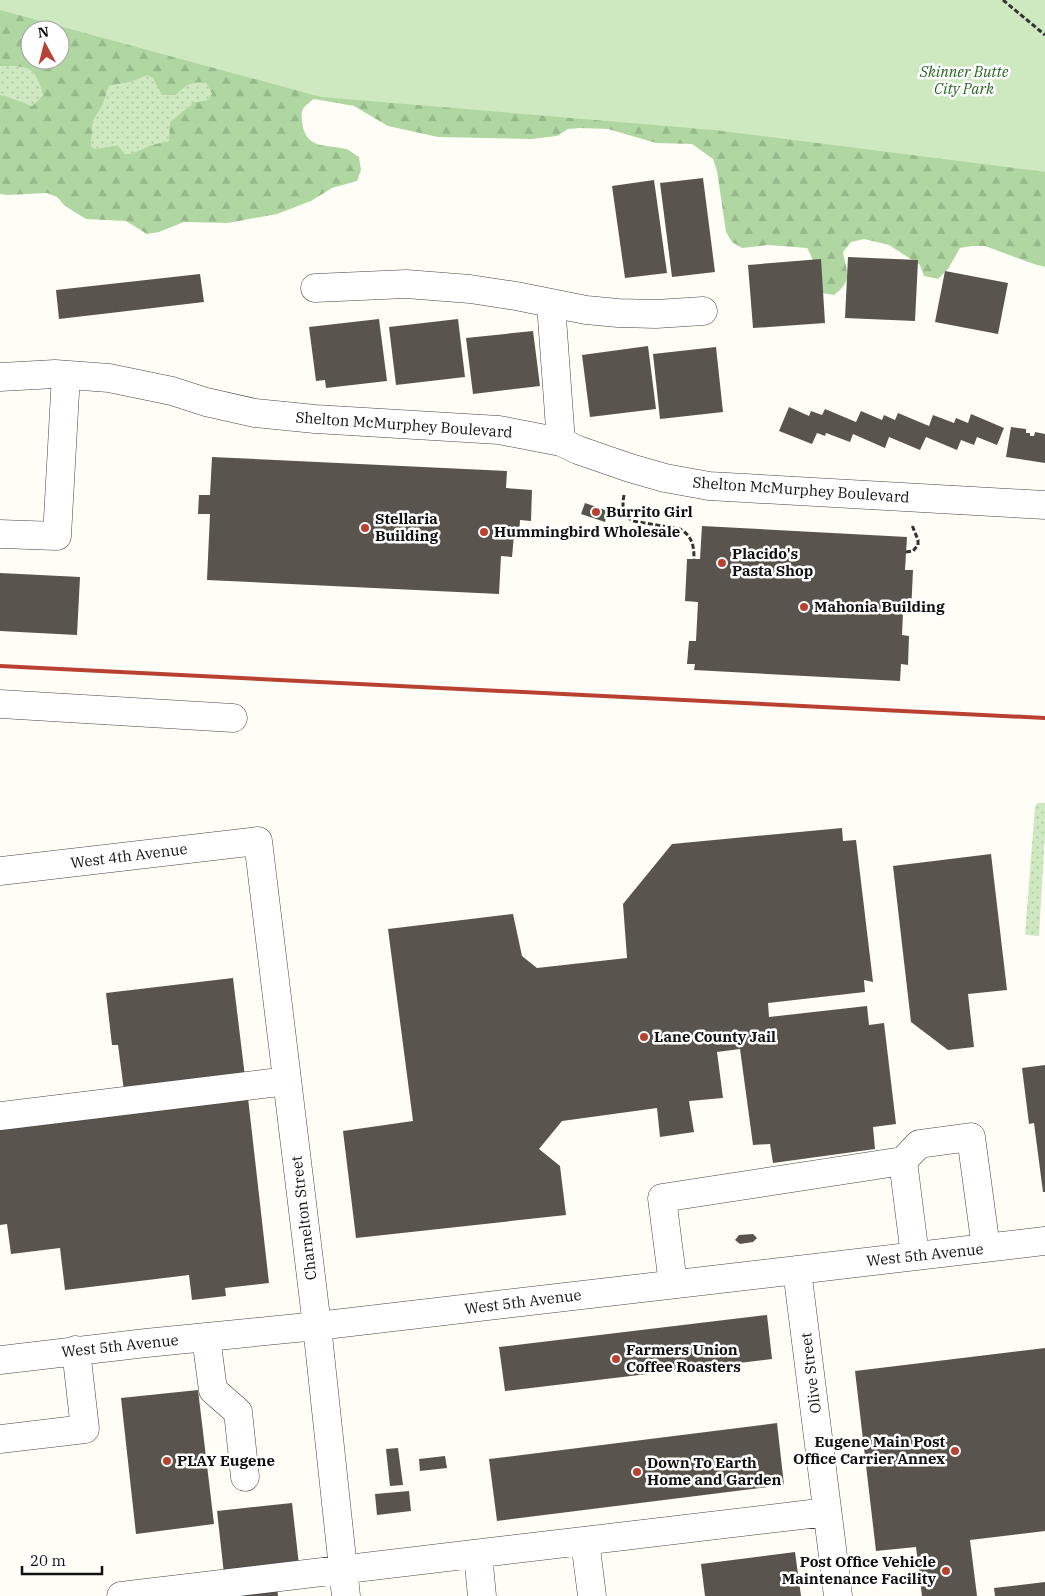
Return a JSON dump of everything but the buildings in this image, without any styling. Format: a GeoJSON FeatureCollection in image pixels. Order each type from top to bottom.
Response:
{"type":"FeatureCollection","features":[{"type":"Feature","properties":{"kind":"street"},"geometry":{"type":"LineString","coordinates":[[314,288],[406,284],[470,289],[586,310],[618,313],[656,314],[703,311]]}},
{"type":"Feature","properties":{"kind":"street"},"geometry":{"type":"LineString","coordinates":[[551,304],[561,442]]}},
{"type":"Feature","properties":{"kind":"street","name":"Shelton McMurphey Boulevard"},"geometry":{"type":"LineString","coordinates":[[0,378],[55,374],[109,378],[172,391],[206,402],[254,413],[315,419],[499,430],[561,442],[630,468],[665,478],[709,486],[1045,505]]}},
{"type":"Feature","properties":{"kind":"street"},"geometry":{"type":"LineString","coordinates":[[0,534],[57,536],[66,375]]}},
{"type":"Feature","properties":{"kind":"street"},"geometry":{"type":"LineString","coordinates":[[0,704],[233,718]]}},
{"type":"Feature","properties":{"kind":"street","name":"West 4th Avenue"},"geometry":{"type":"LineString","coordinates":[[0,870],[258,841]]}},
{"type":"Feature","properties":{"kind":"street","name":"Charnelton Street"},"geometry":{"type":"LineString","coordinates":[[258,841],[317,1326],[344,1583]]}},
{"type":"Feature","properties":{"kind":"street"},"geometry":{"type":"LineString","coordinates":[[0,1116],[287,1081]]}},
{"type":"Feature","properties":{"kind":"street"},"geometry":{"type":"LineString","coordinates":[[673,1284],[662,1198],[903,1161],[919,1144],[971,1137],[986,1248]]}},
{"type":"Feature","properties":{"kind":"street"},"geometry":{"type":"LineString","coordinates":[[903,1161],[915,1256]]}},
{"type":"Feature","properties":{"kind":"street","name":"West 5th Avenue"},"geometry":{"type":"LineString","coordinates":[[0,1360],[76,1350],[317,1326],[1045,1241]]}},
{"type":"Feature","properties":{"kind":"street","name":"Olive Street"},"geometry":{"type":"LineString","coordinates":[[797,1270],[838,1596]]}},
{"type":"Feature","properties":{"kind":"street"},"geometry":{"type":"LineString","coordinates":[[206,1337],[213,1390],[238,1412],[245,1477]]}},
{"type":"Feature","properties":{"kind":"street"},"geometry":{"type":"LineString","coordinates":[[0,1439],[85,1429],[76,1350]]}},
{"type":"Feature","properties":{"kind":"street"},"geometry":{"type":"LineString","coordinates":[[122,1596],[344,1583],[482,1581],[585,1541],[828,1512]]}},
{"type":"Feature","properties":{"kind":"street"},"geometry":{"type":"LineString","coordinates":[[585,1541],[592,1596]]}},
{"type":"Feature","properties":{"kind":"path"},"geometry":{"type":"LineString","coordinates":[[1003,0],[1045,35]]}},
{"type":"Feature","properties":{"kind":"path"},"geometry":{"type":"LineString","coordinates":[[624,495],[623,511],[628,518],[633,521],[680,529],[686,532],[692,541],[694,558]]}},
{"type":"Feature","properties":{"kind":"path"},"geometry":{"type":"LineString","coordinates":[[906,552],[916,549],[918,545],[912,524]]}},
{"type":"Feature","properties":{"kind":"green space"},"geometry":{"type":"Polygon","coordinates":[[[0,0],[1045,0],[1045,267],[985,246],[972,246],[960,248],[948,269],[938,279],[924,276],[920,265],[889,245],[864,239],[851,242],[843,252],[847,271],[844,285],[834,295],[822,293],[807,248],[768,245],[742,248],[732,242],[726,232],[717,171],[713,159],[692,144],[656,143],[608,129],[580,128],[568,129],[557,136],[531,139],[438,137],[388,126],[354,106],[314,99],[306,105],[302,113],[302,121],[307,137],[317,144],[349,150],[359,157],[361,170],[357,181],[332,188],[311,201],[277,214],[228,223],[184,222],[159,232],[147,234],[126,221],[86,219],[65,206],[57,197],[47,193],[0,194],[0,95],[32,106],[43,95],[37,78],[29,70],[70,70],[70,20],[20,20],[20,67],[0,66],[0,0]],[[147,75],[131,82],[109,86],[103,104],[93,121],[91,146],[95,149],[118,145],[125,154],[131,154],[151,145],[169,141],[170,122],[195,102],[208,100],[212,94],[206,83],[197,83],[190,84],[176,95],[162,95],[153,78],[147,75]]]}},
{"type":"Feature","properties":{"kind":"green space","name":"Skinner Butte City Park"},"geometry":{"type":"Polygon","coordinates":[[[0,0],[1045,0],[1045,172],[714,130],[321,97],[70,29],[70,20],[37,20],[0,10],[0,0]]]}},
{"type":"Feature","properties":{"kind":"green space"},"geometry":{"type":"Polygon","coordinates":[[[0,66],[17,66],[20,67],[20,70],[29,70],[33,73],[37,78],[43,95],[32,106],[0,95],[0,66]]]}},
{"type":"Feature","properties":{"kind":"green space"},"geometry":{"type":"Polygon","coordinates":[[[147,74],[176,95],[186,86],[193,83],[206,83],[212,94],[208,100],[195,102],[169,141],[151,145],[131,154],[125,154],[118,145],[95,149],[91,146],[93,121],[103,104],[109,86],[131,82],[147,74]]]}},
{"type":"Feature","properties":{"kind":"green space"},"geometry":{"type":"Polygon","coordinates":[[[1037,803],[1045,803],[1039,936],[1025,935],[1035,807],[1037,803]]]}},
{"type":"Feature","properties":{"kind":"railway"},"geometry":{"type":"LineString","coordinates":[[0,666],[1045,718]]}},
{"type":"Feature","properties":{"kind":"place","name":"Burrito Girl"},"geometry":{"type":"Point","coordinates":[596,512]}},
{"type":"Feature","properties":{"kind":"place","name":"Stellaria Building"},"geometry":{"type":"Point","coordinates":[365,528]}},
{"type":"Feature","properties":{"kind":"place","name":"Hummingbird Wholesale"},"geometry":{"type":"Point","coordinates":[484,532]}},
{"type":"Feature","properties":{"kind":"place","name":"Placido's Pasta Shop"},"geometry":{"type":"Point","coordinates":[722,563]}},
{"type":"Feature","properties":{"kind":"place","name":"Mahonia Building"},"geometry":{"type":"Point","coordinates":[804,607]}},
{"type":"Feature","properties":{"kind":"place","name":"Lane County Jail"},"geometry":{"type":"Point","coordinates":[644,1037]}},
{"type":"Feature","properties":{"kind":"place","name":"Farmers Union Coffee Roasters"},"geometry":{"type":"Point","coordinates":[616,1359]}},
{"type":"Feature","properties":{"kind":"place","name":"Eugene Main Post Office Carrier Annex"},"geometry":{"type":"Point","coordinates":[955,1451]}},
{"type":"Feature","properties":{"kind":"place","name":"PLAY Eugene"},"geometry":{"type":"Point","coordinates":[167,1461]}},
{"type":"Feature","properties":{"kind":"place","name":"Down To Earth Home and Garden"},"geometry":{"type":"Point","coordinates":[637,1472]}},
{"type":"Feature","properties":{"kind":"place","name":"Post Office Vehicle Maintenance Facility"},"geometry":{"type":"Point","coordinates":[946,1571]}}]}
